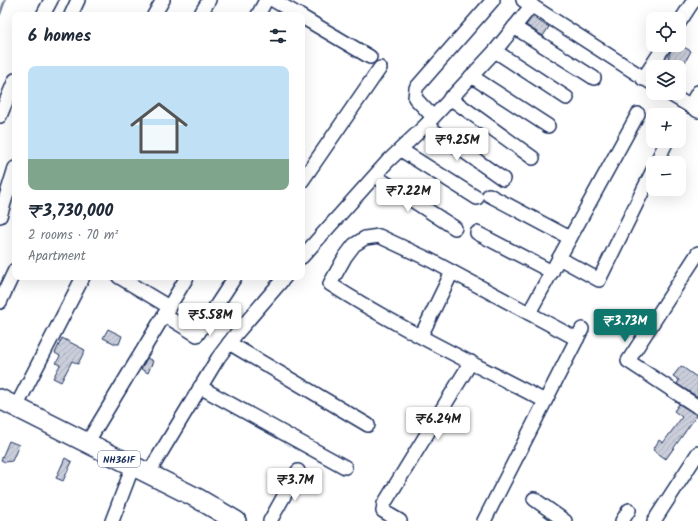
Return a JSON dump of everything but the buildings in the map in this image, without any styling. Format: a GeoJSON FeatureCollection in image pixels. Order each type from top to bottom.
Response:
{"type":"FeatureCollection","features":[{"type":"Feature","properties":{"kind":"highway","name":"NH361F"},"geometry":{"type":"LineString","coordinates":[[8,403],[198,498],[236,521]]}},
{"type":"Feature","properties":{"kind":"street"},"geometry":{"type":"LineString","coordinates":[[45,12],[51,0]]}},
{"type":"Feature","properties":{"kind":"street"},"geometry":{"type":"LineString","coordinates":[[72,12],[78,0]]}},
{"type":"Feature","properties":{"kind":"street"},"geometry":{"type":"LineString","coordinates":[[202,12],[209,0]]}},
{"type":"Feature","properties":{"kind":"street"},"geometry":{"type":"LineString","coordinates":[[260,12],[266,0]]}},
{"type":"Feature","properties":{"kind":"street"},"geometry":{"type":"LineString","coordinates":[[273,0],[294,12]]}},
{"type":"Feature","properties":{"kind":"street"},"geometry":{"type":"LineString","coordinates":[[493,0],[416,88],[415,98],[430,121],[503,179]]}},
{"type":"Feature","properties":{"kind":"street"},"geometry":{"type":"LineString","coordinates":[[686,12],[694,0]]}},
{"type":"Feature","properties":{"kind":"street"},"geometry":{"type":"LineString","coordinates":[[155,12],[160,1]]}},
{"type":"Feature","properties":{"kind":"street"},"geometry":{"type":"LineString","coordinates":[[305,254],[375,176],[430,121],[495,51],[514,27],[527,3],[646,81]]}},
{"type":"Feature","properties":{"kind":"street"},"geometry":{"type":"LineString","coordinates":[[305,19],[370,57]]}},
{"type":"Feature","properties":{"kind":"street"},"geometry":{"type":"LineString","coordinates":[[514,27],[594,78]]}},
{"type":"Feature","properties":{"kind":"street"},"geometry":{"type":"LineString","coordinates":[[495,51],[567,98]]}},
{"type":"Feature","properties":{"kind":"street"},"geometry":{"type":"LineString","coordinates":[[305,177],[380,68]]}},
{"type":"Feature","properties":{"kind":"street"},"geometry":{"type":"LineString","coordinates":[[472,76],[548,126]]}},
{"type":"Feature","properties":{"kind":"street"},"geometry":{"type":"LineString","coordinates":[[0,116],[12,87]]}},
{"type":"Feature","properties":{"kind":"street"},"geometry":{"type":"LineString","coordinates":[[679,100],[694,109],[698,92]]}},
{"type":"Feature","properties":{"kind":"street"},"geometry":{"type":"LineString","coordinates":[[450,98],[533,158]]}},
{"type":"Feature","properties":{"kind":"street"},"geometry":{"type":"LineString","coordinates":[[529,313],[638,114]]}},
{"type":"Feature","properties":{"kind":"street"},"geometry":{"type":"LineString","coordinates":[[400,150],[483,196],[570,238]]}},
{"type":"Feature","properties":{"kind":"street"},"geometry":{"type":"LineString","coordinates":[[375,176],[455,228]]}},
{"type":"Feature","properties":{"kind":"street"},"geometry":{"type":"LineString","coordinates":[[0,216],[12,178]]}},
{"type":"Feature","properties":{"kind":"street"},"geometry":{"type":"LineString","coordinates":[[559,258],[599,280],[646,184]]}},
{"type":"Feature","properties":{"kind":"street"},"geometry":{"type":"LineString","coordinates":[[477,233],[552,272]]}},
{"type":"Feature","properties":{"kind":"street"},"geometry":{"type":"LineString","coordinates":[[484,521],[545,401],[579,334],[529,313],[452,272],[379,236],[365,238],[354,244],[330,284],[346,295],[545,401]]}},
{"type":"Feature","properties":{"kind":"street"},"geometry":{"type":"LineString","coordinates":[[698,252],[628,361],[698,407]]}},
{"type":"Feature","properties":{"kind":"street"},"geometry":{"type":"LineString","coordinates":[[422,336],[452,272]]}},
{"type":"Feature","properties":{"kind":"street"},"geometry":{"type":"LineString","coordinates":[[0,302],[12,276]]}},
{"type":"Feature","properties":{"kind":"street"},"geometry":{"type":"LineString","coordinates":[[8,403],[81,280]]}},
{"type":"Feature","properties":{"kind":"street"},"geometry":{"type":"LineString","coordinates":[[123,280],[197,335],[233,280]]}},
{"type":"Feature","properties":{"kind":"street"},"geometry":{"type":"LineString","coordinates":[[88,443],[185,280]]}},
{"type":"Feature","properties":{"kind":"street"},"geometry":{"type":"LineString","coordinates":[[112,521],[141,470],[200,387],[218,358],[280,280]]}},
{"type":"Feature","properties":{"kind":"street"},"geometry":{"type":"LineString","coordinates":[[229,343],[368,424]]}},
{"type":"Feature","properties":{"kind":"street"},"geometry":{"type":"LineString","coordinates":[[400,521],[383,510],[384,504],[471,362]]}},
{"type":"Feature","properties":{"kind":"street"},"geometry":{"type":"LineString","coordinates":[[200,387],[345,467]]}},
{"type":"Feature","properties":{"kind":"street"},"geometry":{"type":"LineString","coordinates":[[654,521],[698,453]]}},
{"type":"Feature","properties":{"kind":"street"},"geometry":{"type":"LineString","coordinates":[[270,521],[298,471]]}},
{"type":"Feature","properties":{"kind":"street"},"geometry":{"type":"LineString","coordinates":[[534,499],[565,521]]}},
{"type":"Feature","properties":{"kind":"street"},"geometry":{"type":"LineString","coordinates":[[622,521],[629,510]]}},
{"type":"Feature","properties":{"kind":"waterway"},"geometry":{"type":"LineString","coordinates":[[0,14],[5,0]]}}]}
